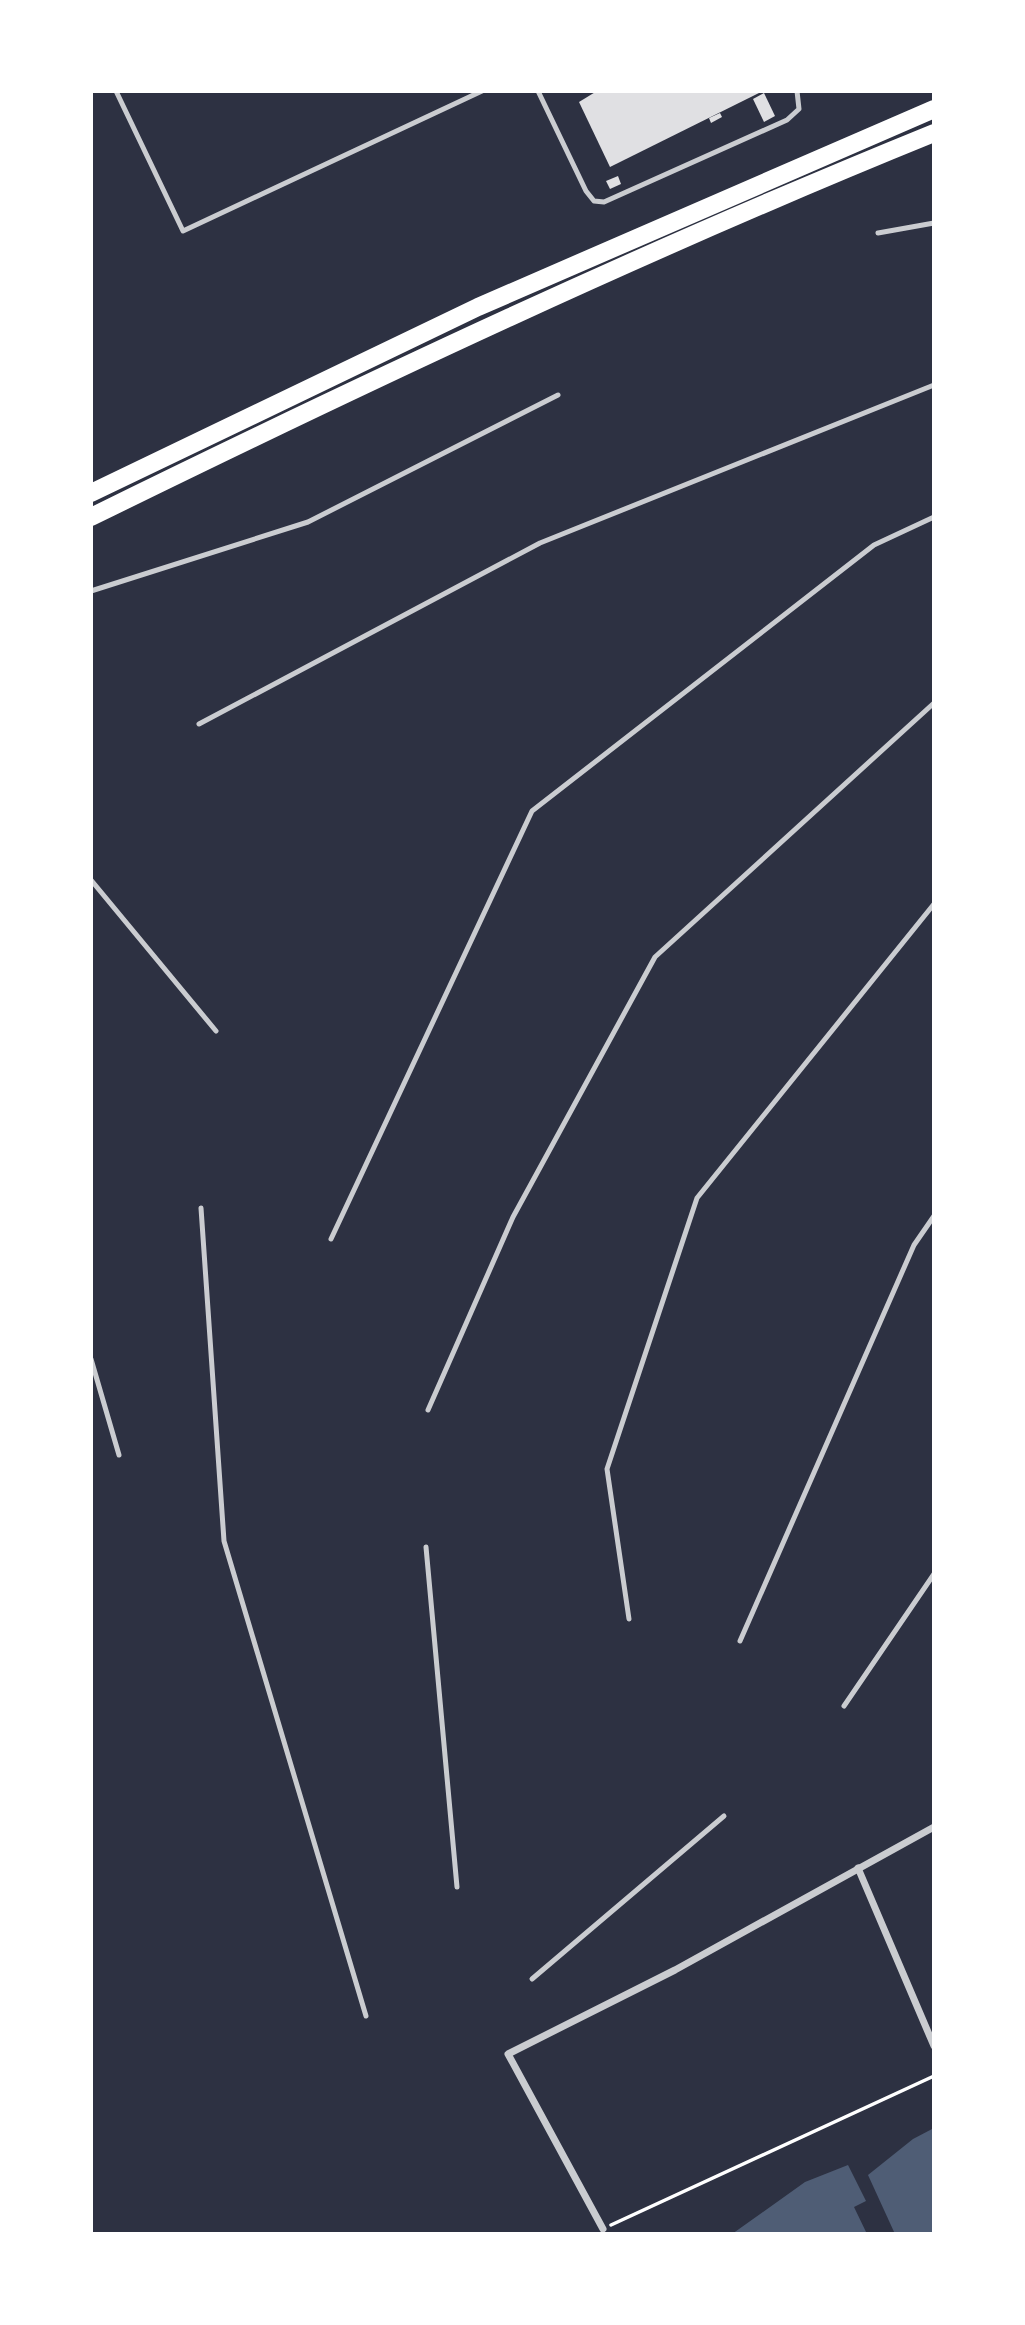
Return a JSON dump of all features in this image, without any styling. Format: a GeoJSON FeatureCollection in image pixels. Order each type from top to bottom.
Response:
{"type":"FeatureCollection","features":[{"type":"Feature","properties":{"kind":"highway"},"geometry":{"type":"LineString","coordinates":[[91,493],[478,307],[934,109]]}},
{"type":"Feature","properties":{"kind":"highway"},"geometry":{"type":"LineString","coordinates":[[91,517],[492,324],[807,185],[934,133]]}},
{"type":"Feature","properties":{"kind":"street"},"geometry":{"type":"LineString","coordinates":[[603,2229],[508,2054],[675,1970],[934,1827]]}},
{"type":"Feature","properties":{"kind":"street"},"geometry":{"type":"LineString","coordinates":[[858,1868],[934,2046]]}},
{"type":"Feature","properties":{"kind":"lane"},"geometry":{"type":"LineString","coordinates":[[116,91],[183,231],[482,91]]}},
{"type":"Feature","properties":{"kind":"lane"},"geometry":{"type":"LineString","coordinates":[[538,91],[589,197],[604,202],[788,120],[799,109],[797,91]]}},
{"type":"Feature","properties":{"kind":"lane"},"geometry":{"type":"LineString","coordinates":[[878,233],[934,223]]}},
{"type":"Feature","properties":{"kind":"lane"},"geometry":{"type":"LineString","coordinates":[[199,724],[540,543],[934,385]]}},
{"type":"Feature","properties":{"kind":"lane"},"geometry":{"type":"LineString","coordinates":[[91,591],[308,522],[558,395]]}},
{"type":"Feature","properties":{"kind":"lane"},"geometry":{"type":"LineString","coordinates":[[331,1240],[531,811],[874,545],[934,517]]}},
{"type":"Feature","properties":{"kind":"lane"},"geometry":{"type":"LineString","coordinates":[[428,1410],[513,1217],[655,957],[934,702]]}},
{"type":"Feature","properties":{"kind":"lane"},"geometry":{"type":"LineString","coordinates":[[91,880],[216,1031]]}},
{"type":"Feature","properties":{"kind":"lane"},"geometry":{"type":"LineString","coordinates":[[629,1619],[607,1469],[697,1198],[934,904]]}},
{"type":"Feature","properties":{"kind":"lane"},"geometry":{"type":"LineString","coordinates":[[201,1208],[224,1541],[366,2016]]}},
{"type":"Feature","properties":{"kind":"lane"},"geometry":{"type":"LineString","coordinates":[[740,1641],[914,1245],[934,1216]]}},
{"type":"Feature","properties":{"kind":"lane"},"geometry":{"type":"LineString","coordinates":[[91,1359],[119,1455]]}},
{"type":"Feature","properties":{"kind":"lane"},"geometry":{"type":"LineString","coordinates":[[426,1547],[457,1887]]}},
{"type":"Feature","properties":{"kind":"lane"},"geometry":{"type":"LineString","coordinates":[[844,1706],[934,1574]]}},
{"type":"Feature","properties":{"kind":"lane"},"geometry":{"type":"LineString","coordinates":[[532,1979],[724,1816]]}},
{"type":"Feature","properties":{"kind":"path"},"geometry":{"type":"LineString","coordinates":[[603,2229],[934,2077]]}},
{"type":"Feature","properties":{"kind":"water"},"geometry":{"type":"Polygon","coordinates":[[[934,2128],[934,2234],[895,2234],[868,2175],[913,2139],[934,2128]]]}},
{"type":"Feature","properties":{"kind":"water"},"geometry":{"type":"Polygon","coordinates":[[[848,2165],[866,2201],[854,2207],[867,2234],[732,2234],[805,2182],[848,2165]]]}},
{"type":"Feature","properties":{"kind":"building"},"geometry":{"type":"Polygon","coordinates":[[[597,91],[763,91],[610,167],[579,102],[597,91]]]}},
{"type":"Feature","properties":{"kind":"building"},"geometry":{"type":"Polygon","coordinates":[[[764,93],[775,116],[764,122],[753,99],[764,93]]]}},
{"type":"Feature","properties":{"kind":"building"},"geometry":{"type":"Polygon","coordinates":[[[720,113],[722,117],[711,123],[709,118],[720,113]]]}},
{"type":"Feature","properties":{"kind":"building"},"geometry":{"type":"Polygon","coordinates":[[[618,176],[621,184],[610,189],[606,181],[618,176]]]}}]}
